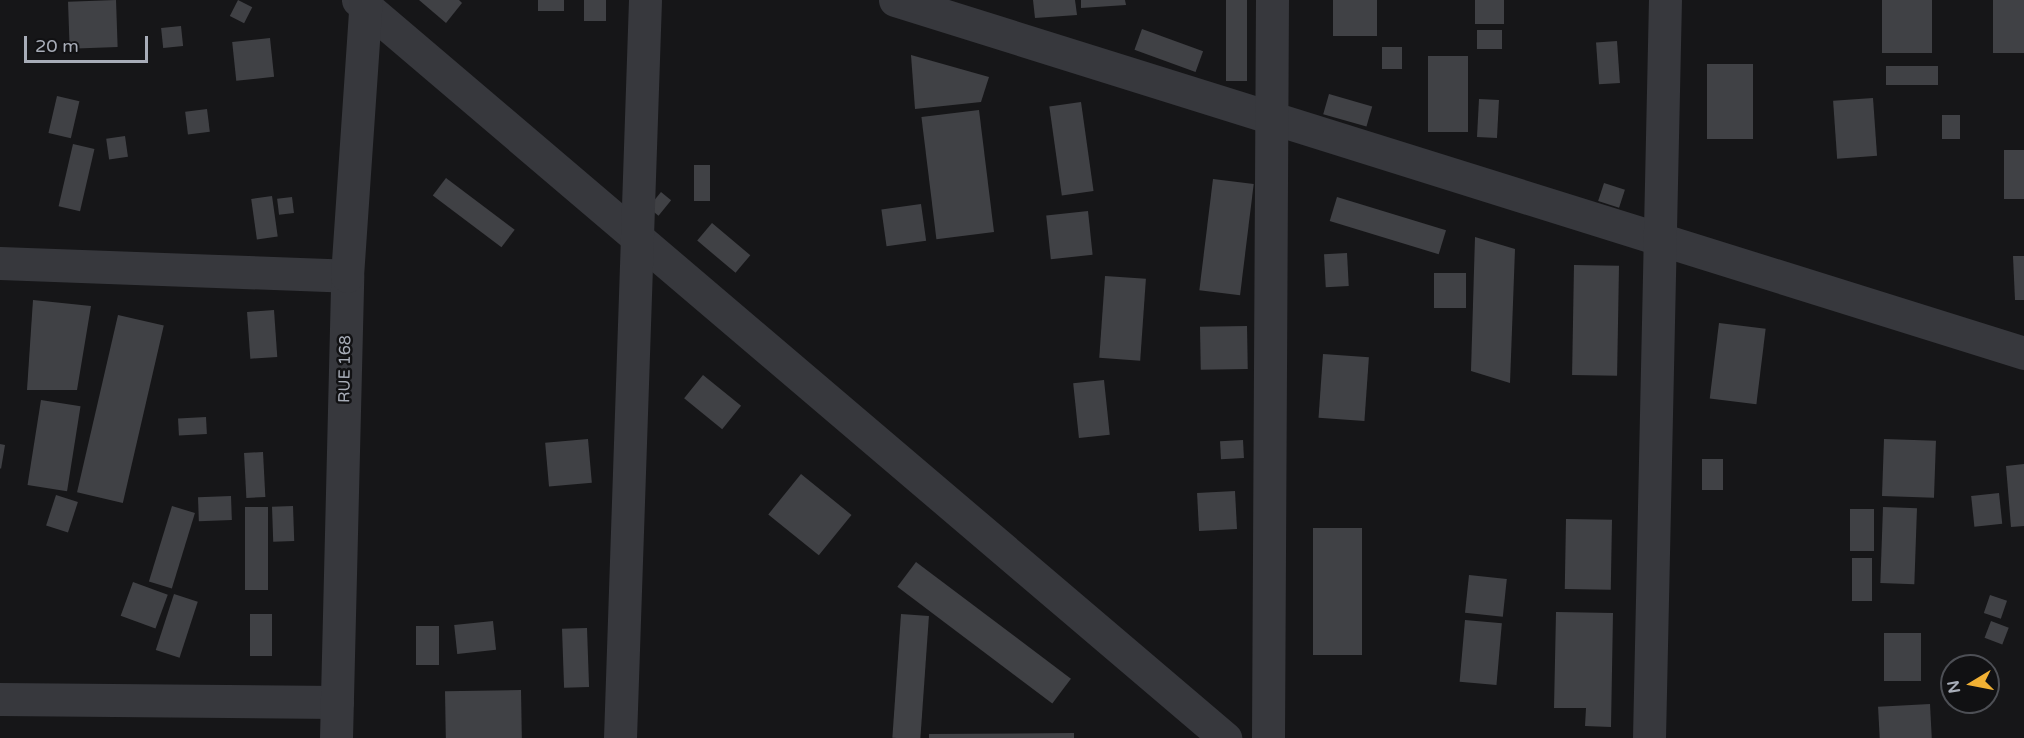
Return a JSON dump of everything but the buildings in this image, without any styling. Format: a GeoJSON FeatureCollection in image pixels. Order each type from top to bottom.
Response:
{"type":"FeatureCollection","features":[{"type":"Feature","properties":{"kind":"street"},"geometry":{"type":"LineString","coordinates":[[620,738],[645,0]]}},
{"type":"Feature","properties":{"kind":"street"},"geometry":{"type":"LineString","coordinates":[[895,0],[1208,95],[1270,119],[2024,352]]}},
{"type":"Feature","properties":{"kind":"street"},"geometry":{"type":"LineString","coordinates":[[1269,738],[1272,0]]}},
{"type":"Feature","properties":{"kind":"street"},"geometry":{"type":"LineString","coordinates":[[1649,738],[1665,0]]}},
{"type":"Feature","properties":{"kind":"street"},"geometry":{"type":"LineString","coordinates":[[363,2],[1225,738]]}},
{"type":"Feature","properties":{"kind":"street","name":"RUE 168"},"geometry":{"type":"LineString","coordinates":[[336,738],[347,276],[363,2]]}},
{"type":"Feature","properties":{"kind":"street"},"geometry":{"type":"LineString","coordinates":[[0,263],[347,276]]}},
{"type":"Feature","properties":{"kind":"street"},"geometry":{"type":"LineString","coordinates":[[0,699],[337,702]]}}]}
